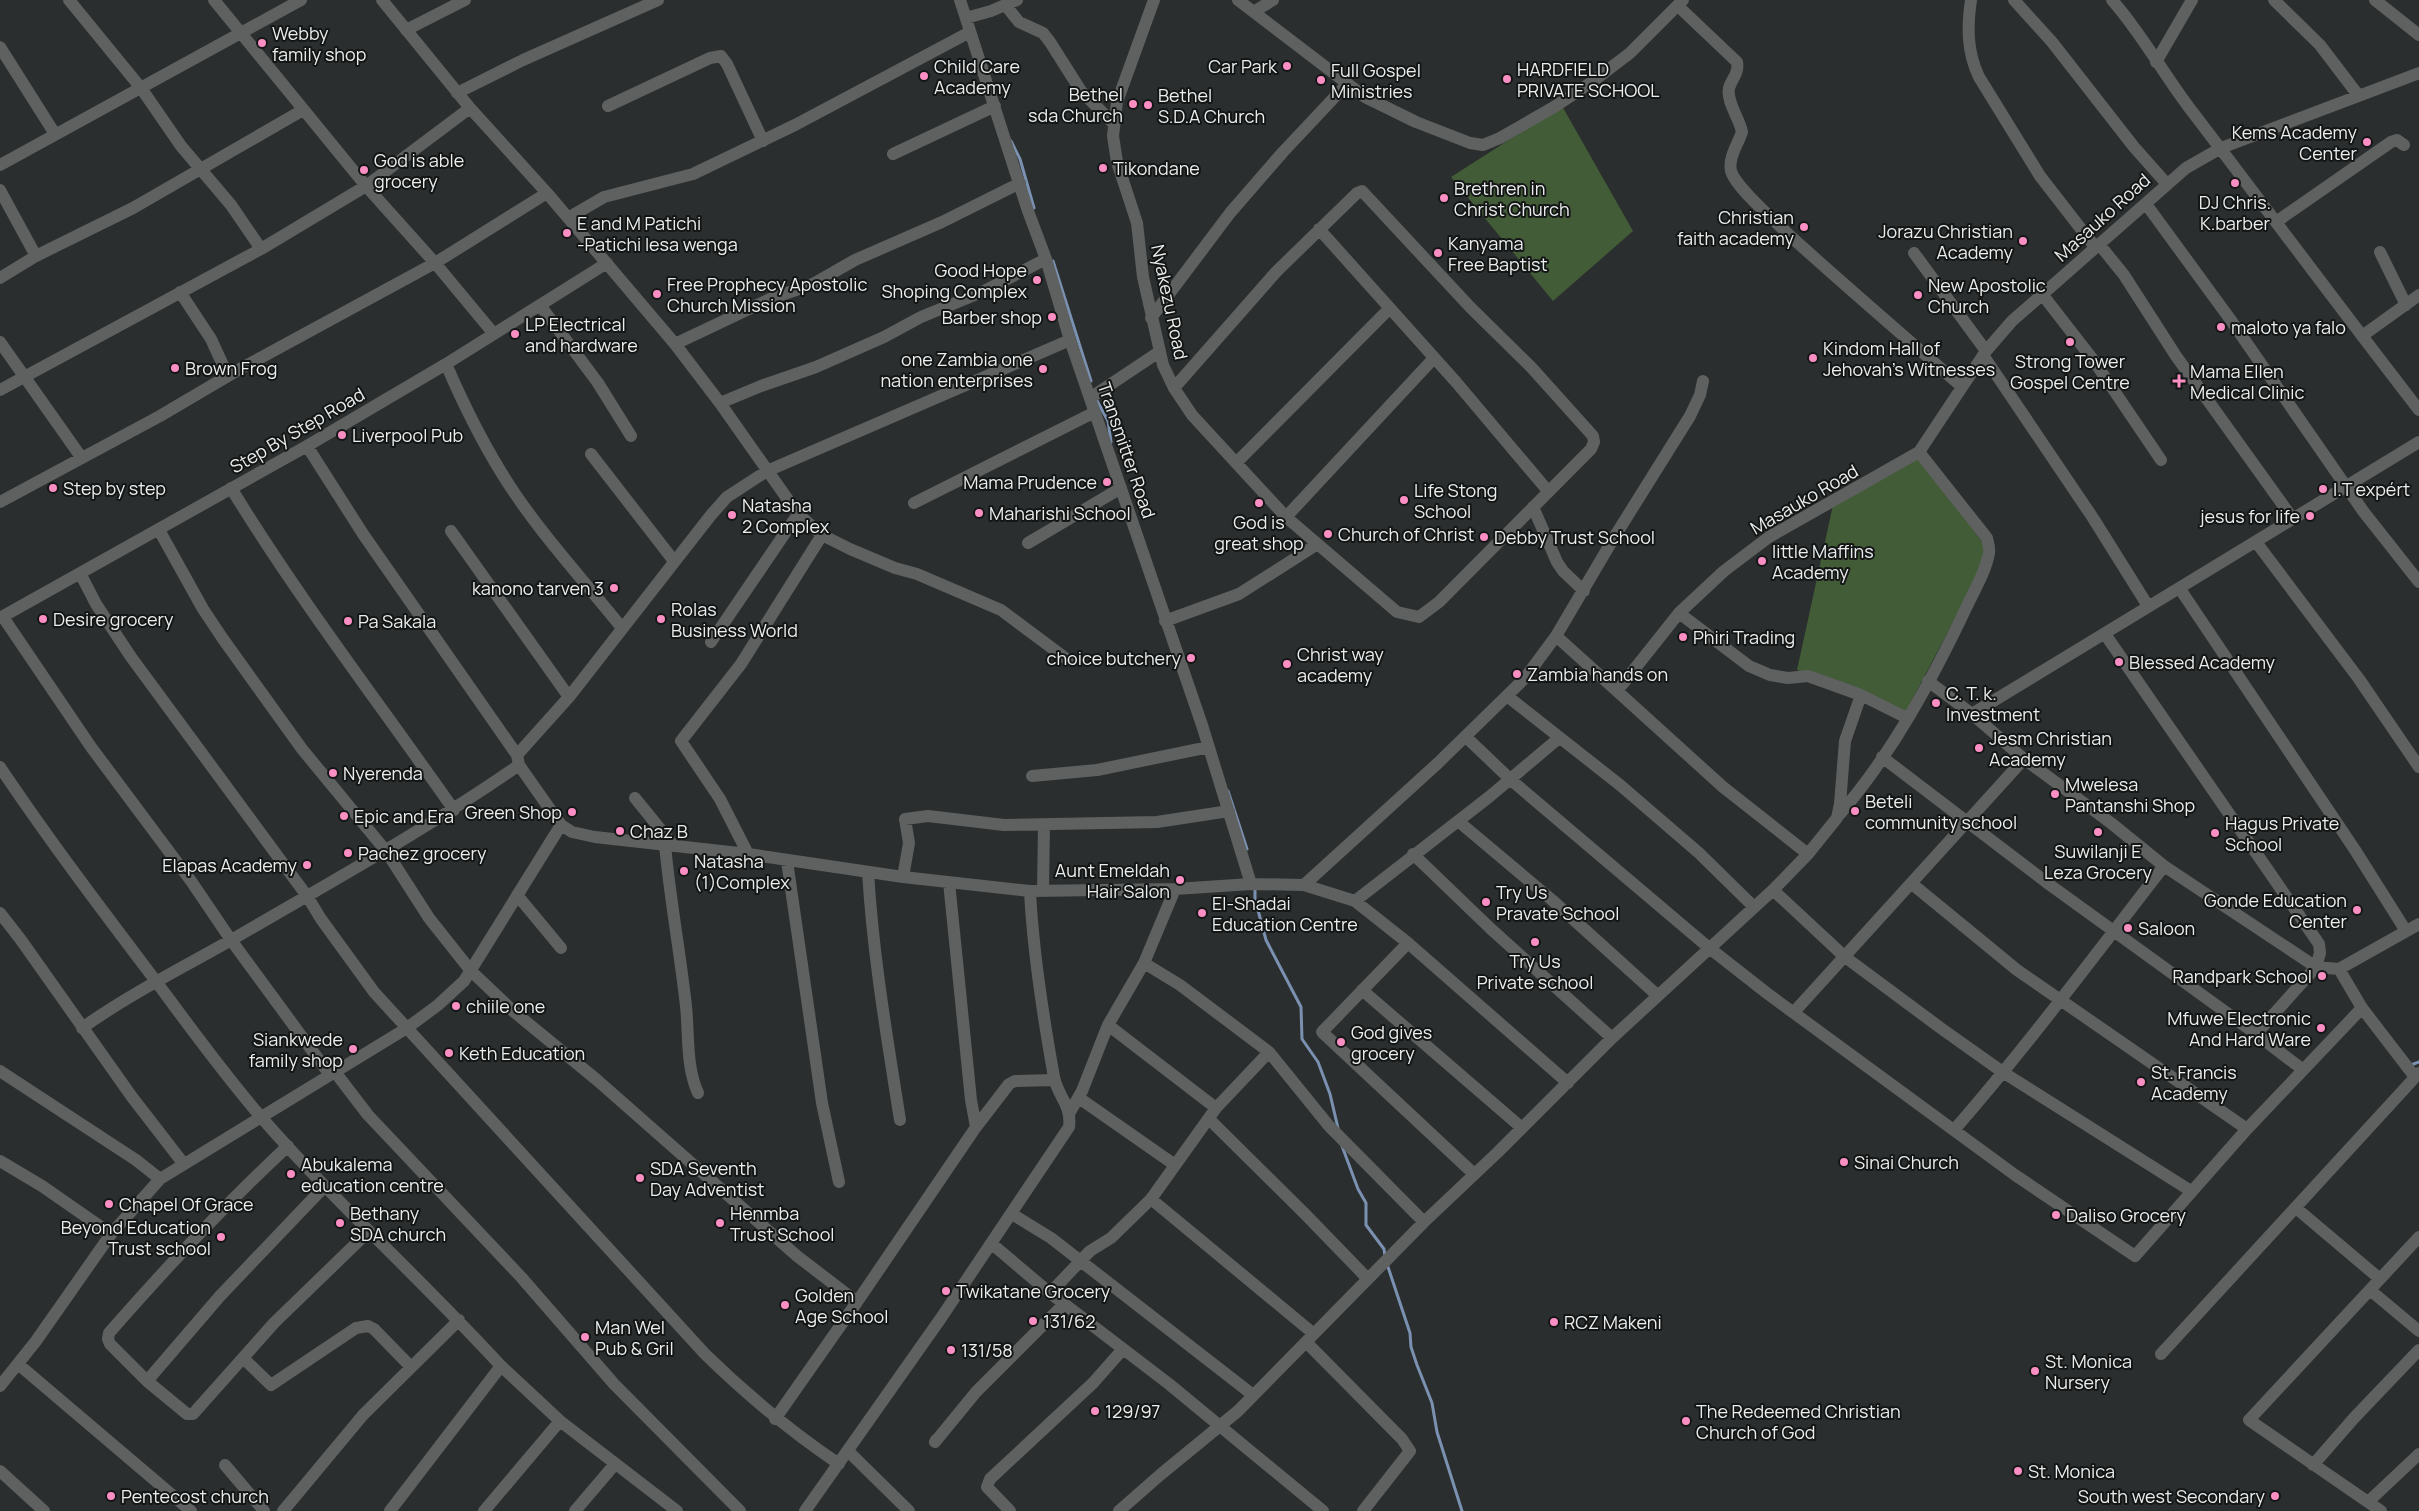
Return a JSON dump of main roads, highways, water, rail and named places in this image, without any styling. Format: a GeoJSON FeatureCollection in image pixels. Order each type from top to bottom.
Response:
{"type":"FeatureCollection","features":[{"type":"Feature","properties":{"kind":"waterway"},"geometry":{"type":"LineString","coordinates":[[1011,141],[1020,159],[1034,208]]}},
{"type":"Feature","properties":{"kind":"waterway"},"geometry":{"type":"LineString","coordinates":[[1053,261],[1091,381]]}},
{"type":"Feature","properties":{"kind":"waterway"},"geometry":{"type":"LineString","coordinates":[[1096,399],[1108,421],[1111,442]]}},
{"type":"Feature","properties":{"kind":"waterway"},"geometry":{"type":"LineString","coordinates":[[1228,791],[1247,849]]}},
{"type":"Feature","properties":{"kind":"waterway"},"geometry":{"type":"LineString","coordinates":[[1255,887],[1255,899],[1266,940],[1301,1007],[1302,1039],[1318,1062],[1330,1094],[1338,1128]]}},
{"type":"Feature","properties":{"kind":"waterway"},"geometry":{"type":"LineString","coordinates":[[2411,1065],[2419,1062]]}},
{"type":"Feature","properties":{"kind":"waterway"},"geometry":{"type":"LineString","coordinates":[[1342,1146],[1358,1189],[1366,1203],[1366,1225],[1384,1249],[1385,1256]]}},
{"type":"Feature","properties":{"kind":"waterway"},"geometry":{"type":"LineString","coordinates":[[1387,1264],[1410,1333],[1411,1347],[1432,1403],[1437,1432],[1462,1511]]}},
{"type":"Feature","properties":{"kind":"place","name":"Webby family shop"},"geometry":{"type":"Point","coordinates":[262,43]}},
{"type":"Feature","properties":{"kind":"place","name":"Car Park"},"geometry":{"type":"Point","coordinates":[1287,66]}},
{"type":"Feature","properties":{"kind":"place","name":"Child Care Academy"},"geometry":{"type":"Point","coordinates":[924,76]}},
{"type":"Feature","properties":{"kind":"place","name":"HARDFIELD PRIVATE SCHOOL"},"geometry":{"type":"Point","coordinates":[1507,79]}},
{"type":"Feature","properties":{"kind":"place","name":"Full Gospel Ministries"},"geometry":{"type":"Point","coordinates":[1321,80]}},
{"type":"Feature","properties":{"kind":"place","name":"Bethel sda Church"},"geometry":{"type":"Point","coordinates":[1133,104]}},
{"type":"Feature","properties":{"kind":"place","name":"Bethel S.D.A Church"},"geometry":{"type":"Point","coordinates":[1148,105]}},
{"type":"Feature","properties":{"kind":"place","name":"Kems Academy Center"},"geometry":{"type":"Point","coordinates":[2367,142]}},
{"type":"Feature","properties":{"kind":"place","name":"Tikondane"},"geometry":{"type":"Point","coordinates":[1103,168]}},
{"type":"Feature","properties":{"kind":"place","name":"God is able grocery"},"geometry":{"type":"Point","coordinates":[364,170]}},
{"type":"Feature","properties":{"kind":"place","name":"DJ Chris. K.barber"},"geometry":{"type":"Point","coordinates":[2235,183]}},
{"type":"Feature","properties":{"kind":"place","name":"Brethren in Christ Church"},"geometry":{"type":"Point","coordinates":[1444,198]}},
{"type":"Feature","properties":{"kind":"place","name":"Christian faith academy"},"geometry":{"type":"Point","coordinates":[1804,227]}},
{"type":"Feature","properties":{"kind":"place","name":"E and M Patichi -Patichi lesa wenga"},"geometry":{"type":"Point","coordinates":[567,233]}},
{"type":"Feature","properties":{"kind":"place","name":"Jorazu Christian Academy"},"geometry":{"type":"Point","coordinates":[2023,241]}},
{"type":"Feature","properties":{"kind":"place","name":"Kanyama Free Baptist"},"geometry":{"type":"Point","coordinates":[1438,253]}},
{"type":"Feature","properties":{"kind":"place","name":"Good Hope Shoping Complex"},"geometry":{"type":"Point","coordinates":[1037,280]}},
{"type":"Feature","properties":{"kind":"place","name":"Free Prophecy Apostolic Church Mission"},"geometry":{"type":"Point","coordinates":[657,294]}},
{"type":"Feature","properties":{"kind":"place","name":"New Apostolic Church"},"geometry":{"type":"Point","coordinates":[1918,295]}},
{"type":"Feature","properties":{"kind":"place","name":"Barber shop"},"geometry":{"type":"Point","coordinates":[1052,317]}},
{"type":"Feature","properties":{"kind":"place","name":"maloto ya falo"},"geometry":{"type":"Point","coordinates":[2221,327]}},
{"type":"Feature","properties":{"kind":"place","name":"LP Electrical and hardware"},"geometry":{"type":"Point","coordinates":[515,334]}},
{"type":"Feature","properties":{"kind":"place","name":"Strong Tower Gospel Centre"},"geometry":{"type":"Point","coordinates":[2070,342]}},
{"type":"Feature","properties":{"kind":"place","name":"Kindom Hall of Jehovah's Witnesses"},"geometry":{"type":"Point","coordinates":[1813,358]}},
{"type":"Feature","properties":{"kind":"place","name":"Brown Frog"},"geometry":{"type":"Point","coordinates":[175,368]}},
{"type":"Feature","properties":{"kind":"place","name":"one Zambia one nation enterprises"},"geometry":{"type":"Point","coordinates":[1043,369]}},
{"type":"Feature","properties":{"kind":"place","name":"Mama Ellen Medical Clinic"},"geometry":{"type":"Point","coordinates":[2179,381]}},
{"type":"Feature","properties":{"kind":"place","name":"Liverpool Pub"},"geometry":{"type":"Point","coordinates":[342,435]}},
{"type":"Feature","properties":{"kind":"place","name":"Mama Prudence"},"geometry":{"type":"Point","coordinates":[1107,482]}},
{"type":"Feature","properties":{"kind":"place","name":"Step by step"},"geometry":{"type":"Point","coordinates":[53,488]}},
{"type":"Feature","properties":{"kind":"place","name":"I.T expért"},"geometry":{"type":"Point","coordinates":[2323,489]}},
{"type":"Feature","properties":{"kind":"place","name":"Life Stong School"},"geometry":{"type":"Point","coordinates":[1404,500]}},
{"type":"Feature","properties":{"kind":"place","name":"God is great shop"},"geometry":{"type":"Point","coordinates":[1259,503]}},
{"type":"Feature","properties":{"kind":"place","name":"Maharishi School"},"geometry":{"type":"Point","coordinates":[979,513]}},
{"type":"Feature","properties":{"kind":"place","name":"Natasha 2 Complex"},"geometry":{"type":"Point","coordinates":[732,515]}},
{"type":"Feature","properties":{"kind":"place","name":"jesus for life"},"geometry":{"type":"Point","coordinates":[2310,516]}},
{"type":"Feature","properties":{"kind":"place","name":"Church of Christ"},"geometry":{"type":"Point","coordinates":[1328,534]}},
{"type":"Feature","properties":{"kind":"place","name":"Debby Trust School"},"geometry":{"type":"Point","coordinates":[1484,537]}},
{"type":"Feature","properties":{"kind":"place","name":"little Maffins Academy"},"geometry":{"type":"Point","coordinates":[1762,561]}},
{"type":"Feature","properties":{"kind":"place","name":"kanono tarven 3"},"geometry":{"type":"Point","coordinates":[614,588]}},
{"type":"Feature","properties":{"kind":"place","name":"Desire grocery"},"geometry":{"type":"Point","coordinates":[43,619]}},
{"type":"Feature","properties":{"kind":"place","name":"Rolas Business World"},"geometry":{"type":"Point","coordinates":[661,619]}},
{"type":"Feature","properties":{"kind":"place","name":"Pa Sakala"},"geometry":{"type":"Point","coordinates":[348,621]}},
{"type":"Feature","properties":{"kind":"place","name":"Phiri Trading"},"geometry":{"type":"Point","coordinates":[1683,637]}},
{"type":"Feature","properties":{"kind":"place","name":"choice butchery"},"geometry":{"type":"Point","coordinates":[1191,658]}},
{"type":"Feature","properties":{"kind":"place","name":"Blessed Academy"},"geometry":{"type":"Point","coordinates":[2119,662]}},
{"type":"Feature","properties":{"kind":"place","name":"Christ way academy"},"geometry":{"type":"Point","coordinates":[1287,664]}},
{"type":"Feature","properties":{"kind":"place","name":"Zambia hands on"},"geometry":{"type":"Point","coordinates":[1517,674]}},
{"type":"Feature","properties":{"kind":"place","name":"C. T. k. Investment"},"geometry":{"type":"Point","coordinates":[1936,703]}},
{"type":"Feature","properties":{"kind":"place","name":"Jesm Christian Academy"},"geometry":{"type":"Point","coordinates":[1979,748]}},
{"type":"Feature","properties":{"kind":"place","name":"Nyerenda"},"geometry":{"type":"Point","coordinates":[333,773]}},
{"type":"Feature","properties":{"kind":"place","name":"Mwelesa Pantanshi Shop"},"geometry":{"type":"Point","coordinates":[2055,794]}},
{"type":"Feature","properties":{"kind":"place","name":"Beteli community school"},"geometry":{"type":"Point","coordinates":[1855,811]}},
{"type":"Feature","properties":{"kind":"place","name":"Green Shop"},"geometry":{"type":"Point","coordinates":[572,812]}},
{"type":"Feature","properties":{"kind":"place","name":"Epic and Era"},"geometry":{"type":"Point","coordinates":[344,816]}},
{"type":"Feature","properties":{"kind":"place","name":"Chaz B"},"geometry":{"type":"Point","coordinates":[620,831]}},
{"type":"Feature","properties":{"kind":"place","name":"Suwilanji E Leza Grocery"},"geometry":{"type":"Point","coordinates":[2098,832]}},
{"type":"Feature","properties":{"kind":"place","name":"Hagus Private School"},"geometry":{"type":"Point","coordinates":[2215,833]}},
{"type":"Feature","properties":{"kind":"place","name":"Pachez grocery"},"geometry":{"type":"Point","coordinates":[348,853]}},
{"type":"Feature","properties":{"kind":"place","name":"Elapas Academy"},"geometry":{"type":"Point","coordinates":[307,865]}},
{"type":"Feature","properties":{"kind":"place","name":"Natasha (1)Complex"},"geometry":{"type":"Point","coordinates":[684,871]}},
{"type":"Feature","properties":{"kind":"place","name":"Aunt Emeldah Hair Salon"},"geometry":{"type":"Point","coordinates":[1180,880]}},
{"type":"Feature","properties":{"kind":"place","name":"Try Us Pravate School"},"geometry":{"type":"Point","coordinates":[1486,902]}},
{"type":"Feature","properties":{"kind":"place","name":"Gonde Education Center"},"geometry":{"type":"Point","coordinates":[2357,910]}},
{"type":"Feature","properties":{"kind":"place","name":"El-Shadai Education Centre"},"geometry":{"type":"Point","coordinates":[1202,913]}},
{"type":"Feature","properties":{"kind":"place","name":"Saloon"},"geometry":{"type":"Point","coordinates":[2128,928]}},
{"type":"Feature","properties":{"kind":"place","name":"Try Us Private school"},"geometry":{"type":"Point","coordinates":[1535,942]}},
{"type":"Feature","properties":{"kind":"place","name":"Randpark School"},"geometry":{"type":"Point","coordinates":[2322,976]}},
{"type":"Feature","properties":{"kind":"place","name":"chiile one"},"geometry":{"type":"Point","coordinates":[456,1006]}},
{"type":"Feature","properties":{"kind":"place","name":"Mfuwe Electronic And Hard Ware"},"geometry":{"type":"Point","coordinates":[2321,1028]}},
{"type":"Feature","properties":{"kind":"place","name":"God gives grocery"},"geometry":{"type":"Point","coordinates":[1341,1042]}},
{"type":"Feature","properties":{"kind":"place","name":"Siankwede family shop"},"geometry":{"type":"Point","coordinates":[353,1049]}},
{"type":"Feature","properties":{"kind":"place","name":"Keth Education"},"geometry":{"type":"Point","coordinates":[449,1053]}},
{"type":"Feature","properties":{"kind":"place","name":"St. Francis Academy"},"geometry":{"type":"Point","coordinates":[2141,1082]}},
{"type":"Feature","properties":{"kind":"place","name":"Sinai Church"},"geometry":{"type":"Point","coordinates":[1844,1162]}},
{"type":"Feature","properties":{"kind":"place","name":"Abukalema education centre"},"geometry":{"type":"Point","coordinates":[291,1174]}},
{"type":"Feature","properties":{"kind":"place","name":"SDA Seventh Day Adventist"},"geometry":{"type":"Point","coordinates":[640,1178]}},
{"type":"Feature","properties":{"kind":"place","name":"Chapel Of Grace"},"geometry":{"type":"Point","coordinates":[109,1204]}},
{"type":"Feature","properties":{"kind":"place","name":"Daliso Grocery"},"geometry":{"type":"Point","coordinates":[2056,1215]}},
{"type":"Feature","properties":{"kind":"place","name":"Bethany SDA church"},"geometry":{"type":"Point","coordinates":[340,1223]}},
{"type":"Feature","properties":{"kind":"place","name":"Henmba Trust School"},"geometry":{"type":"Point","coordinates":[720,1223]}},
{"type":"Feature","properties":{"kind":"place","name":"Beyond Education Trust school"},"geometry":{"type":"Point","coordinates":[221,1237]}},
{"type":"Feature","properties":{"kind":"place","name":"Twikatane Grocery"},"geometry":{"type":"Point","coordinates":[946,1291]}},
{"type":"Feature","properties":{"kind":"place","name":"Golden Age School"},"geometry":{"type":"Point","coordinates":[785,1305]}},
{"type":"Feature","properties":{"kind":"place","name":"131/62"},"geometry":{"type":"Point","coordinates":[1033,1321]}},
{"type":"Feature","properties":{"kind":"place","name":"RCZ Makeni"},"geometry":{"type":"Point","coordinates":[1554,1322]}},
{"type":"Feature","properties":{"kind":"place","name":"Man Wel Pub & Gril"},"geometry":{"type":"Point","coordinates":[585,1337]}},
{"type":"Feature","properties":{"kind":"place","name":"131/58"},"geometry":{"type":"Point","coordinates":[951,1350]}},
{"type":"Feature","properties":{"kind":"place","name":"St. Monica Nursery"},"geometry":{"type":"Point","coordinates":[2035,1371]}},
{"type":"Feature","properties":{"kind":"place","name":"129/97"},"geometry":{"type":"Point","coordinates":[1095,1411]}},
{"type":"Feature","properties":{"kind":"place","name":"The Redeemed Christian Church of God"},"geometry":{"type":"Point","coordinates":[1686,1421]}},
{"type":"Feature","properties":{"kind":"place","name":"St. Monica"},"geometry":{"type":"Point","coordinates":[2018,1471]}},
{"type":"Feature","properties":{"kind":"place","name":"Pentecost church"},"geometry":{"type":"Point","coordinates":[111,1496]}},
{"type":"Feature","properties":{"kind":"place","name":"South west Secondary"},"geometry":{"type":"Point","coordinates":[2275,1496]}}]}
